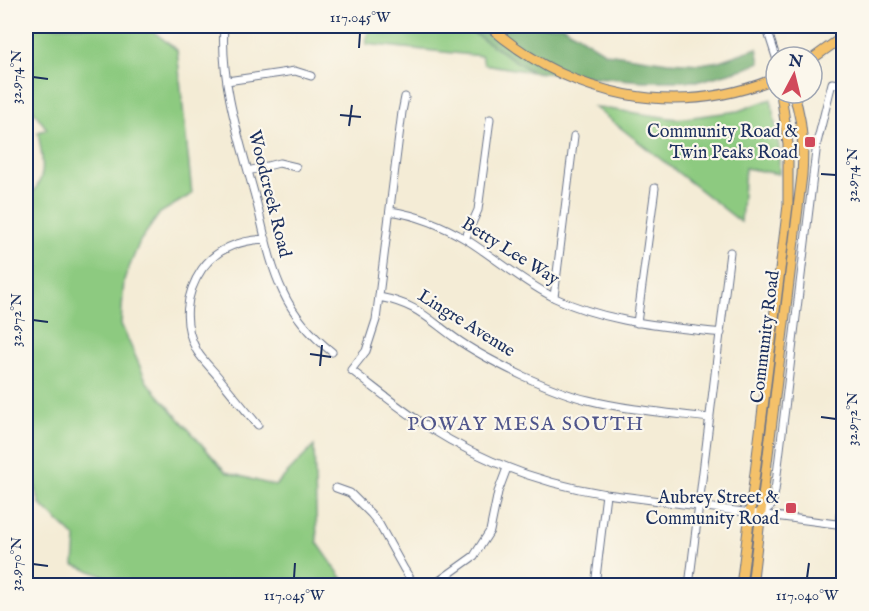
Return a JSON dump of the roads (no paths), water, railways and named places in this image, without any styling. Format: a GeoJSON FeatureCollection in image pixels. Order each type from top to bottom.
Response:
{"type":"FeatureCollection","features":[{"type":"Feature","properties":{"kind":"main road"},"geometry":{"type":"LineString","coordinates":[[489,26],[548,68],[592,87],[646,98],[714,97],[764,82]]}},
{"type":"Feature","properties":{"kind":"main road"},"geometry":{"type":"LineString","coordinates":[[824,50],[843,36]]}},
{"type":"Feature","properties":{"kind":"main road","name":"Community Road"},"geometry":{"type":"LineString","coordinates":[[741,585],[788,205],[789,160],[782,105]]}},
{"type":"Feature","properties":{"kind":"main road","name":"Community Road"},"geometry":{"type":"LineString","coordinates":[[752,585],[802,175],[801,134],[796,105]]}},
{"type":"Feature","properties":{"kind":"street","name":"Woodcreek Road"},"geometry":{"type":"LineString","coordinates":[[224,26],[223,39],[232,110],[271,266],[299,319],[317,340],[332,352]]}},
{"type":"Feature","properties":{"kind":"street"},"geometry":{"type":"LineString","coordinates":[[766,26],[772,45]]}},
{"type":"Feature","properties":{"kind":"street"},"geometry":{"type":"LineString","coordinates":[[227,81],[295,70],[311,76]]}},
{"type":"Feature","properties":{"kind":"street"},"geometry":{"type":"LineString","coordinates":[[760,513],[772,505],[775,491],[818,143],[832,83],[843,85]]}},
{"type":"Feature","properties":{"kind":"street"},"geometry":{"type":"LineString","coordinates":[[405,97],[376,320],[366,351],[351,370],[428,427],[474,453],[532,477],[577,490],[841,524],[843,481]]}},
{"type":"Feature","properties":{"kind":"street"},"geometry":{"type":"LineString","coordinates":[[465,239],[478,210],[490,119]]}},
{"type":"Feature","properties":{"kind":"street"},"geometry":{"type":"LineString","coordinates":[[554,297],[574,136]]}},
{"type":"Feature","properties":{"kind":"street"},"geometry":{"type":"LineString","coordinates":[[248,171],[279,164],[296,167]]}},
{"type":"Feature","properties":{"kind":"street"},"geometry":{"type":"LineString","coordinates":[[637,323],[655,188]]}},
{"type":"Feature","properties":{"kind":"street","name":"Betty Lee Way"},"geometry":{"type":"LineString","coordinates":[[390,211],[430,222],[465,239],[516,275],[554,297],[578,307],[614,319],[721,333]]}},
{"type":"Feature","properties":{"kind":"street"},"geometry":{"type":"LineString","coordinates":[[258,426],[198,352],[189,331],[187,310],[193,282],[209,260],[230,246],[266,239]]}},
{"type":"Feature","properties":{"kind":"street"},"geometry":{"type":"LineString","coordinates":[[690,585],[730,252]]}},
{"type":"Feature","properties":{"kind":"street","name":"Lingre Avenue"},"geometry":{"type":"LineString","coordinates":[[379,297],[398,301],[425,314],[484,356],[524,376],[585,400],[619,407],[710,418]]}},
{"type":"Feature","properties":{"kind":"street"},"geometry":{"type":"LineString","coordinates":[[432,585],[474,556],[479,550],[490,531],[498,492],[507,468]]}},
{"type":"Feature","properties":{"kind":"street"},"geometry":{"type":"LineString","coordinates":[[336,488],[350,493],[371,514],[416,585]]}},
{"type":"Feature","properties":{"kind":"street"},"geometry":{"type":"LineString","coordinates":[[595,585],[606,494]]}},
{"type":"Feature","properties":{"kind":"place","name":"Community Road & Twin Peaks Road"},"geometry":{"type":"Point","coordinates":[810,142]}},
{"type":"Feature","properties":{"kind":"place","name":"Aubrey Street & Community Road"},"geometry":{"type":"Point","coordinates":[791,508]}},
{"type":"Feature","properties":{"kind":"district","name":"POWAY MESA SOUTH"},"geometry":{"type":"Point","coordinates":[526,424]}}]}
